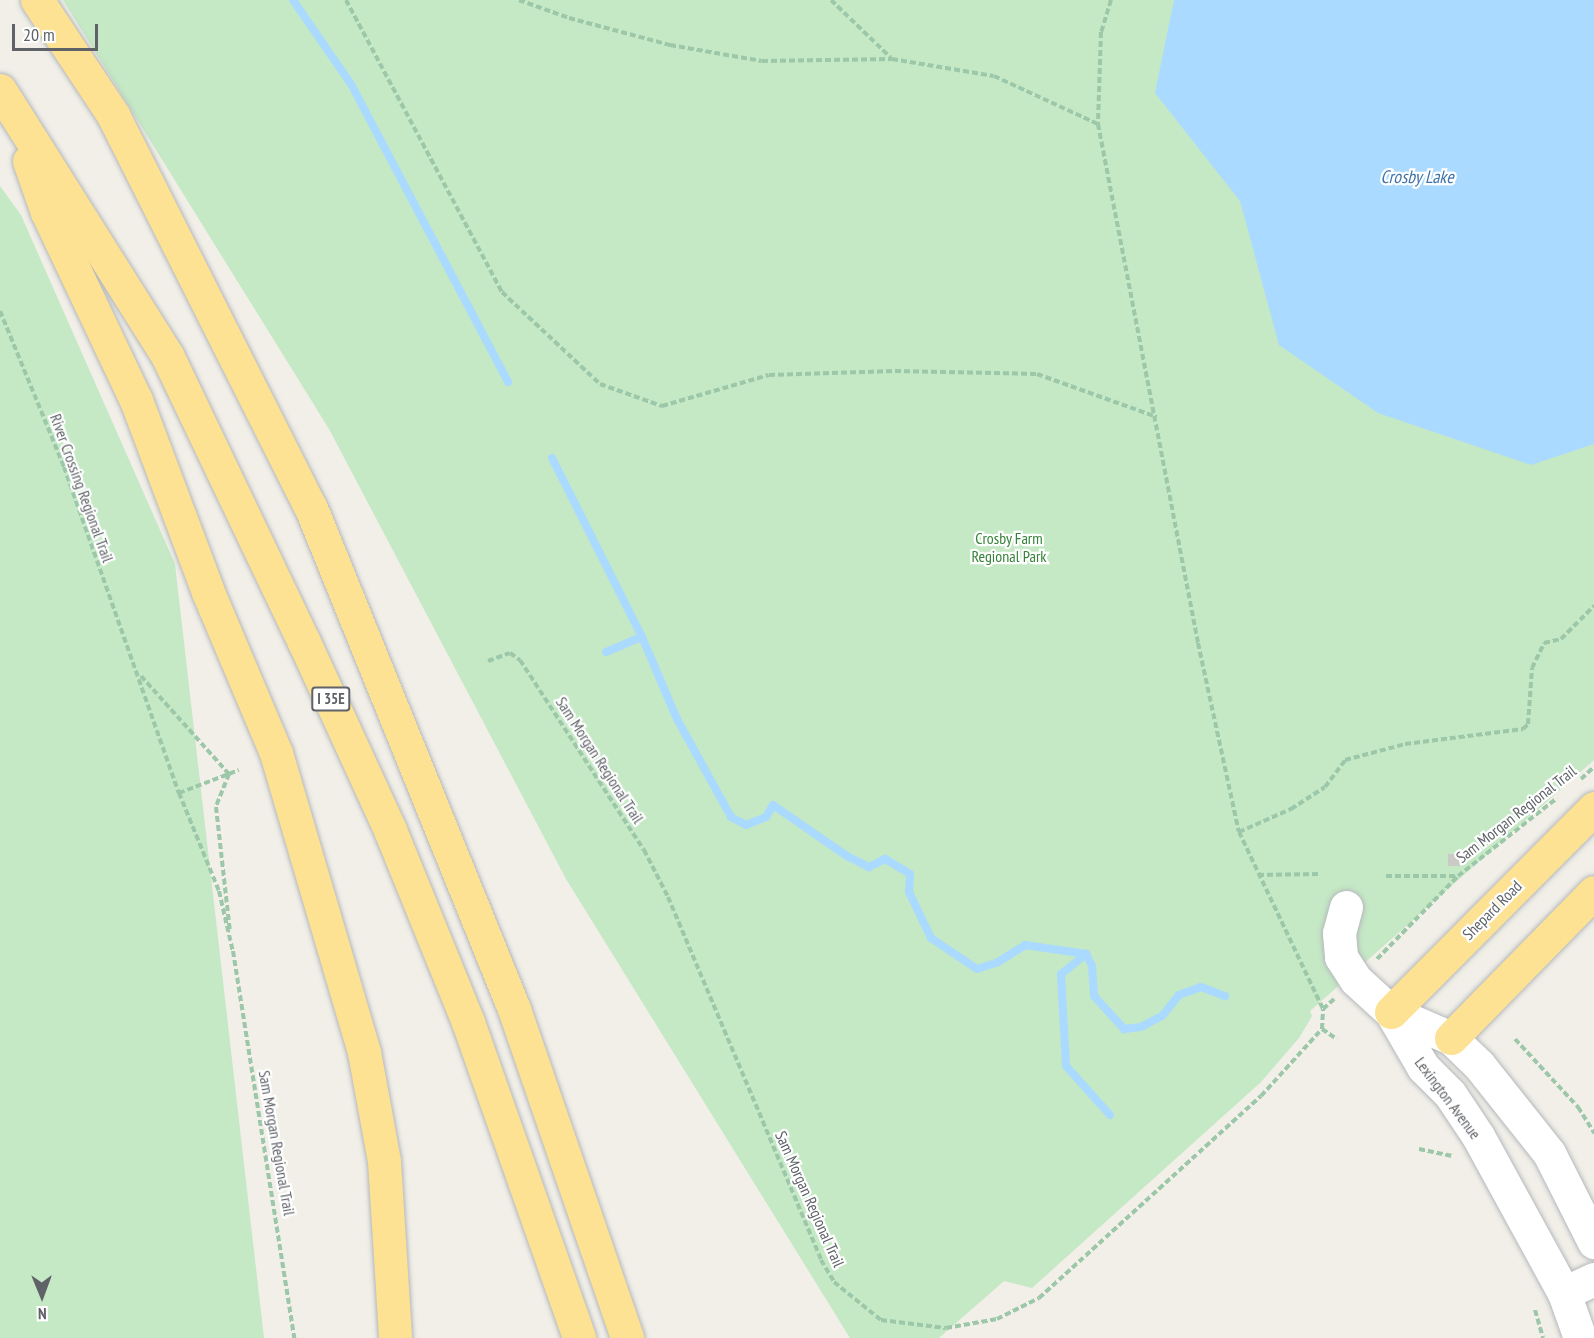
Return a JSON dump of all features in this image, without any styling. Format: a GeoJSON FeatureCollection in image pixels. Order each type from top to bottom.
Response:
{"type":"FeatureCollection","features":[{"type":"Feature","properties":{"kind":"highway"},"geometry":{"type":"LineString","coordinates":[[37,0],[113,115],[311,508],[514,1009],[627,1338]]}},
{"type":"Feature","properties":{"kind":"highway"},"geometry":{"type":"LineString","coordinates":[[3,93],[47,212],[136,400],[208,592],[276,753],[364,1052],[384,1161],[395,1338]]}},
{"type":"Feature","properties":{"kind":"highway","name":"I 35E"},"geometry":{"type":"LineString","coordinates":[[3,93],[168,357],[304,642],[390,830],[468,1022],[579,1338]]}},
{"type":"Feature","properties":{"kind":"highway","name":"Shepard Road"},"geometry":{"type":"LineString","coordinates":[[1391,1012],[1586,794]]}},
{"type":"Feature","properties":{"kind":"highway"},"geometry":{"type":"LineString","coordinates":[[1450,1038],[1594,892]]}},
{"type":"Feature","properties":{"kind":"street"},"geometry":{"type":"LineString","coordinates":[[1346,907],[1339,933],[1341,957],[1356,980],[1391,1012]]}},
{"type":"Feature","properties":{"kind":"street","name":"Lexington Avenue"},"geometry":{"type":"LineString","coordinates":[[1391,1012],[1450,1038],[1479,1065],[1549,1153],[1594,1242]]}},
{"type":"Feature","properties":{"kind":"street","name":"Lexington Avenue"},"geometry":{"type":"LineString","coordinates":[[1391,1012],[1423,1067],[1450,1094],[1478,1136],[1564,1293],[1580,1338]]}},
{"type":"Feature","properties":{"kind":"street"},"geometry":{"type":"LineString","coordinates":[[1564,1293],[1594,1279]]}},
{"type":"Feature","properties":{"kind":"path"},"geometry":{"type":"LineString","coordinates":[[346,0],[502,292],[600,384],[662,406],[769,375],[895,371],[1037,374],[1158,417]]}},
{"type":"Feature","properties":{"kind":"path"},"geometry":{"type":"LineString","coordinates":[[519,0],[569,18],[670,45],[762,61],[892,59],[994,76],[1098,124]]}},
{"type":"Feature","properties":{"kind":"path"},"geometry":{"type":"LineString","coordinates":[[831,0],[892,59]]}},
{"type":"Feature","properties":{"kind":"path"},"geometry":{"type":"LineString","coordinates":[[1111,0],[1101,32],[1098,124],[1158,417],[1198,643],[1239,832],[1257,875],[1323,1009],[1322,1029],[1337,1039]]}},
{"type":"Feature","properties":{"kind":"path","name":"River Crossing Regional Trail"},"geometry":{"type":"LineString","coordinates":[[0,311],[64,467],[108,600],[139,674],[179,793]]}},
{"type":"Feature","properties":{"kind":"path"},"geometry":{"type":"LineString","coordinates":[[1239,832],[1291,809],[1325,787],[1345,760],[1405,744],[1523,729],[1528,724],[1532,668],[1544,643],[1561,639],[1594,606]]}},
{"type":"Feature","properties":{"kind":"path","name":"Sam Morgan Regional Trail"},"geometry":{"type":"LineString","coordinates":[[488,660],[510,653],[520,660],[644,850],[668,897],[821,1260],[834,1282],[860,1307],[881,1320],[946,1328],[997,1319],[1039,1298],[1261,1096],[1322,1029]]}},
{"type":"Feature","properties":{"kind":"path","name":"River Crossing Regional Trail"},"geometry":{"type":"LineString","coordinates":[[139,674],[229,774]]}},
{"type":"Feature","properties":{"kind":"path","name":"Sam Morgan Regional Trail"},"geometry":{"type":"LineString","coordinates":[[1586,794],[1594,767]]}},
{"type":"Feature","properties":{"kind":"path"},"geometry":{"type":"LineString","coordinates":[[179,793],[239,770]]}},
{"type":"Feature","properties":{"kind":"path","name":"Sam Morgan Regional Trail"},"geometry":{"type":"LineString","coordinates":[[229,774],[216,807],[233,952],[294,1338]]}},
{"type":"Feature","properties":{"kind":"path","name":"Sam Morgan Regional Trail"},"geometry":{"type":"LineString","coordinates":[[179,793],[219,891],[233,952]]}},
{"type":"Feature","properties":{"kind":"path","name":"Sam Morgan Regional Trail"},"geometry":{"type":"LineString","coordinates":[[1378,958],[1458,876],[1562,795]]}},
{"type":"Feature","properties":{"kind":"path"},"geometry":{"type":"LineString","coordinates":[[1257,875],[1321,874]]}},
{"type":"Feature","properties":{"kind":"path"},"geometry":{"type":"LineString","coordinates":[[1386,876],[1458,876]]}},
{"type":"Feature","properties":{"kind":"path"},"geometry":{"type":"LineString","coordinates":[[1515,1039],[1578,1107],[1594,1133]]}},
{"type":"Feature","properties":{"kind":"green space","name":"Crosby Farm Regional Park"},"geometry":{"type":"Polygon","coordinates":[[[63,0],[1594,0],[1594,760],[1310,1011],[1312,1016],[1299,1038],[1261,1082],[1032,1288],[1004,1281],[939,1338],[850,1338],[566,879],[329,429],[63,0]]]}},
{"type":"Feature","properties":{"kind":"green space"},"geometry":{"type":"Polygon","coordinates":[[[0,186],[21,215],[175,564],[264,1338],[0,1338],[0,186]]]}},
{"type":"Feature","properties":{"kind":"water","name":"Crosby Lake"},"geometry":{"type":"Polygon","coordinates":[[[1174,0],[1594,0],[1594,444],[1531,465],[1378,413],[1279,345],[1240,201],[1155,93],[1174,0]]]}},
{"type":"Feature","properties":{"kind":"building"},"geometry":{"type":"Polygon","coordinates":[[[1448,854],[1460,854],[1460,866],[1448,866],[1448,854]]]}},
{"type":"Feature","properties":{"kind":"waterway"},"geometry":{"type":"LineString","coordinates":[[293,0],[351,84],[508,382]]}},
{"type":"Feature","properties":{"kind":"waterway"},"geometry":{"type":"LineString","coordinates":[[552,458],[642,637],[677,719],[731,817],[746,825],[766,817],[773,805],[847,856],[869,867],[885,859],[910,874],[909,892],[931,938],[977,969],[998,962],[1025,945],[1086,954],[1092,966],[1094,996],[1124,1029],[1141,1027],[1162,1016],[1179,995],[1201,987],[1225,996]]}},
{"type":"Feature","properties":{"kind":"waterway"},"geometry":{"type":"LineString","coordinates":[[606,652],[642,637]]}},
{"type":"Feature","properties":{"kind":"waterway"},"geometry":{"type":"LineString","coordinates":[[1086,954],[1061,974],[1066,1066],[1110,1115]]}}]}
